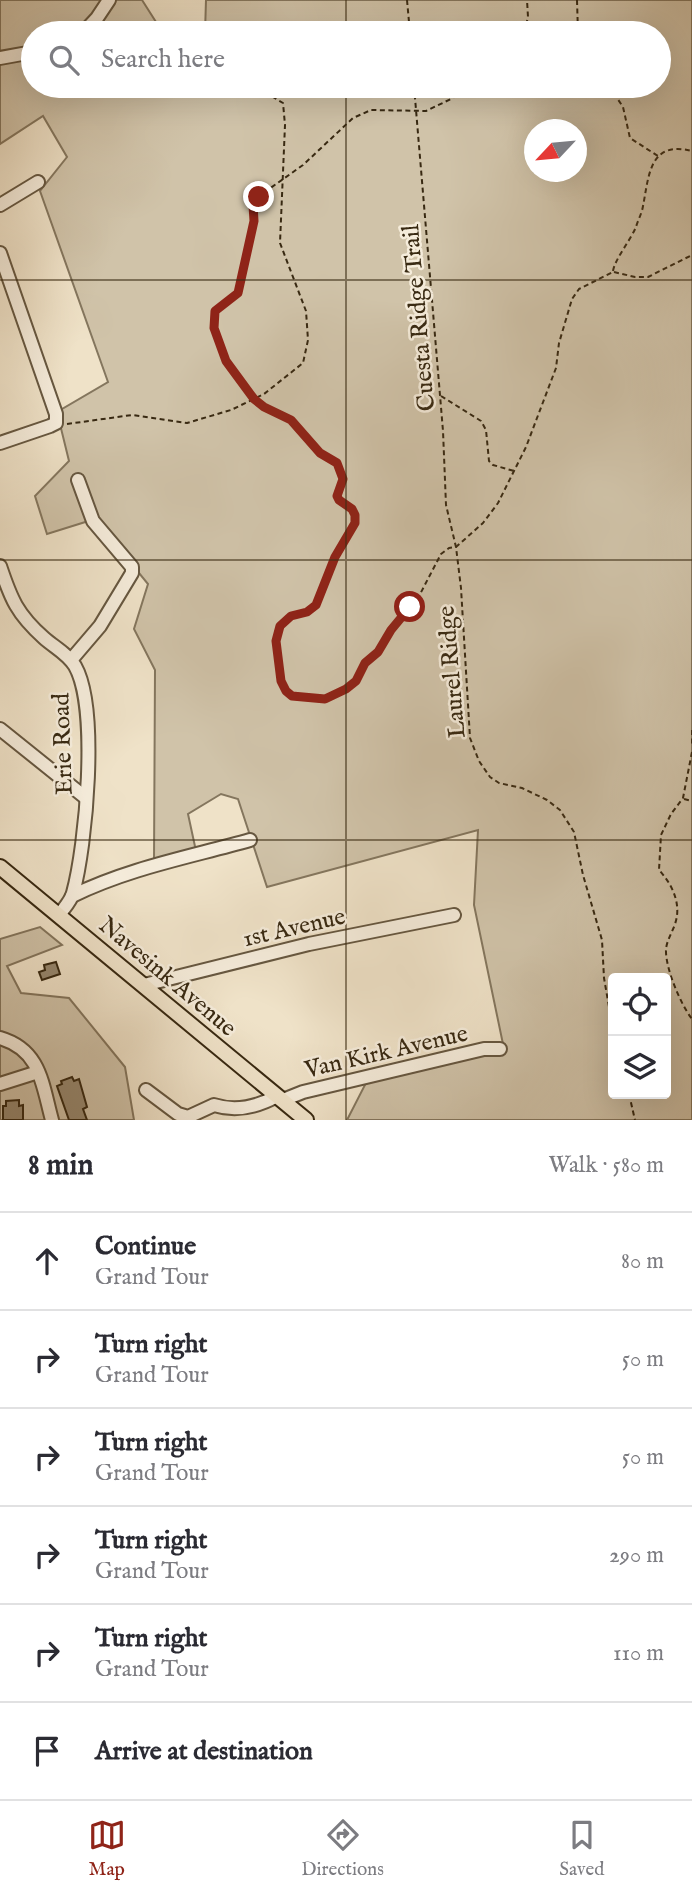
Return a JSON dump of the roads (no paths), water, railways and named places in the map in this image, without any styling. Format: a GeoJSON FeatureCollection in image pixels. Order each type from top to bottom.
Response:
{"type":"FeatureCollection","features":[{"type":"Feature","properties":{"kind":"main road","name":"Navesink Avenue"},"geometry":{"type":"LineString","coordinates":[[0,867],[306,1120]]}},
{"type":"Feature","properties":{"kind":"street"},"geometry":{"type":"LineString","coordinates":[[94,21],[109,0]]}},
{"type":"Feature","properties":{"kind":"street"},"geometry":{"type":"LineString","coordinates":[[0,58],[21,54]]}},
{"type":"Feature","properties":{"kind":"street"},"geometry":{"type":"LineString","coordinates":[[0,205],[37,182]]}},
{"type":"Feature","properties":{"kind":"street"},"geometry":{"type":"LineString","coordinates":[[0,253],[56,414],[56,423],[0,443]]}},
{"type":"Feature","properties":{"kind":"street","name":"Erie Road"},"geometry":{"type":"LineString","coordinates":[[59,915],[72,896],[86,819],[87,726],[80,678],[71,660],[100,625],[132,573],[132,567],[93,521],[78,480]]}},
{"type":"Feature","properties":{"kind":"street"},"geometry":{"type":"LineString","coordinates":[[0,566],[22,617],[71,660]]}},
{"type":"Feature","properties":{"kind":"street"},"geometry":{"type":"LineString","coordinates":[[0,729],[86,798]]}},
{"type":"Feature","properties":{"kind":"street"},"geometry":{"type":"LineString","coordinates":[[72,896],[141,868],[250,840]]}},
{"type":"Feature","properties":{"kind":"street","name":"1st Avenue"},"geometry":{"type":"LineString","coordinates":[[144,985],[309,944],[454,915]]}},
{"type":"Feature","properties":{"kind":"street"},"geometry":{"type":"LineString","coordinates":[[0,1038],[24,1049],[33,1059],[52,1120]]}},
{"type":"Feature","properties":{"kind":"street","name":"Van Kirk Avenue"},"geometry":{"type":"LineString","coordinates":[[146,1090],[178,1114],[188,1118],[214,1105],[225,1109],[260,1105],[380,1073],[484,1049],[500,1049]]}},
{"type":"Feature","properties":{"kind":"street"},"geometry":{"type":"LineString","coordinates":[[0,1084],[38,1072]]}}]}
